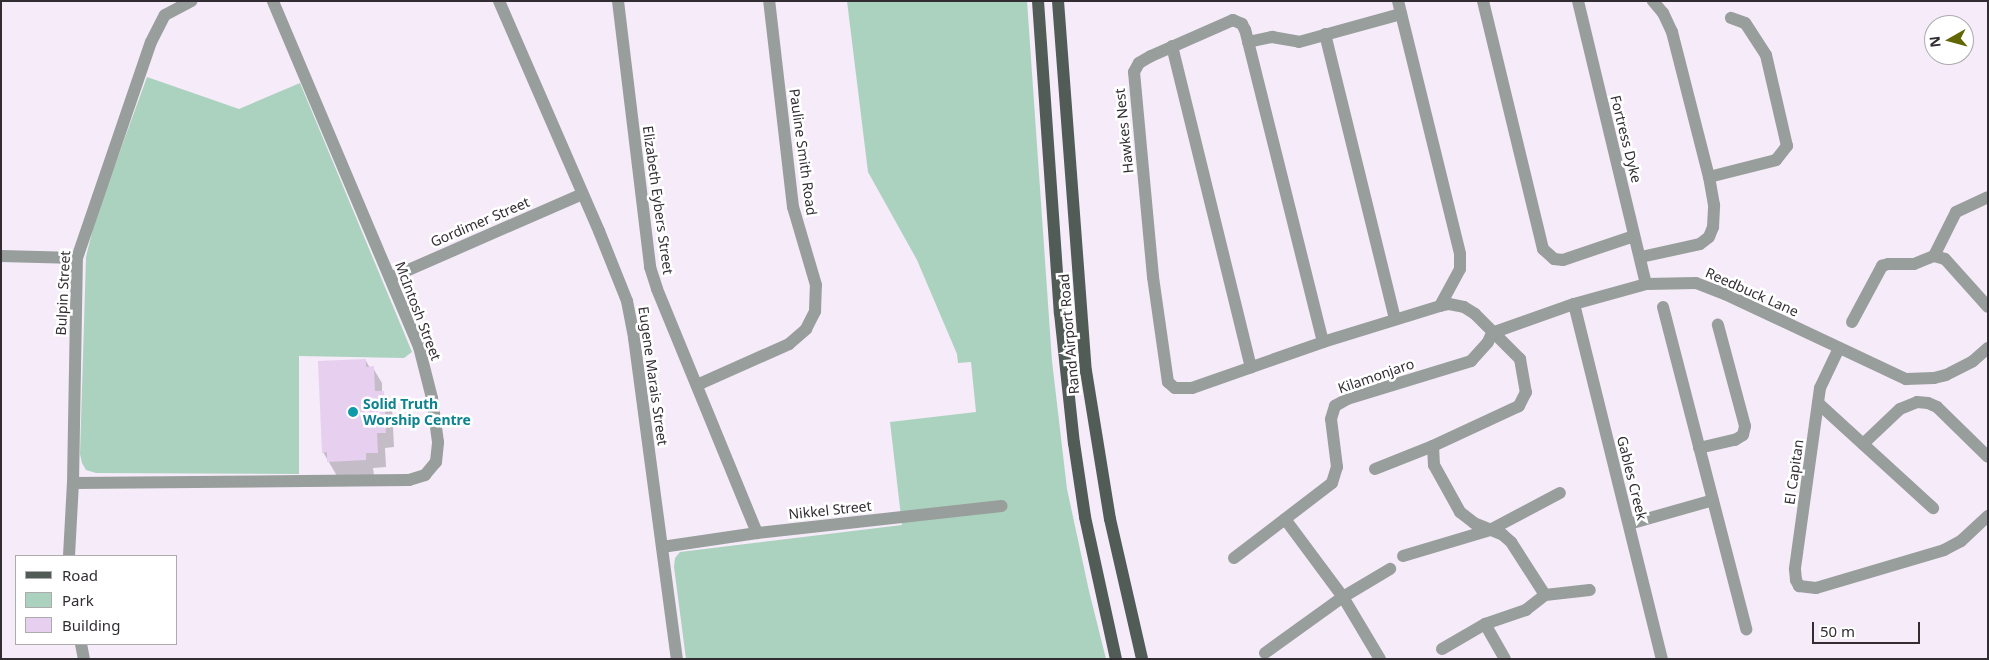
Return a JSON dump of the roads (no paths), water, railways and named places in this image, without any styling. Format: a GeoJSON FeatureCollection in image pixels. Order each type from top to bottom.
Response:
{"type":"FeatureCollection","features":[{"type":"Feature","properties":{"kind":"main road","name":"Rand Airport Road"},"geometry":{"type":"LineString","coordinates":[[1038,1],[1060,313],[1074,443],[1085,516],[1116,659]]}},
{"type":"Feature","properties":{"kind":"main road","name":"Rand Airport Road"},"geometry":{"type":"LineString","coordinates":[[1058,1],[1086,372],[1110,519],[1142,659]]}},
{"type":"Feature","properties":{"kind":"street","name":"Bulpin Street"},"geometry":{"type":"LineString","coordinates":[[69,555],[74,483],[76,258],[151,42],[165,15],[191,1]]}},
{"type":"Feature","properties":{"kind":"street","name":"McIntosh Street"},"geometry":{"type":"LineString","coordinates":[[74,483],[409,480],[425,475],[434,466],[438,451],[432,398],[419,347],[273,1]]}},
{"type":"Feature","properties":{"kind":"street","name":"Eugene Marais Street"},"geometry":{"type":"LineString","coordinates":[[499,1],[615,270],[630,313],[676,659]]}},
{"type":"Feature","properties":{"kind":"street","name":"Elizabeth Eybers Street"},"geometry":{"type":"LineString","coordinates":[[618,1],[650,267],[657,289],[757,533]]}},
{"type":"Feature","properties":{"kind":"street","name":"Pauline Smith Road"},"geometry":{"type":"LineString","coordinates":[[697,385],[789,344],[806,329],[815,311],[816,285],[793,207],[769,1]]}},
{"type":"Feature","properties":{"kind":"street"},"geometry":{"type":"LineString","coordinates":[[1482,1],[1543,249],[1554,259],[1562,260],[1634,236]]}},
{"type":"Feature","properties":{"kind":"street","name":"Fortress Dyke"},"geometry":{"type":"LineString","coordinates":[[1578,1],[1646,284]]}},
{"type":"Feature","properties":{"kind":"street"},"geometry":{"type":"LineString","coordinates":[[1641,257],[1700,244],[1709,237],[1713,227],[1714,205],[1709,176],[1672,32],[1663,13],[1653,1]]}},
{"type":"Feature","properties":{"kind":"street"},"geometry":{"type":"LineString","coordinates":[[1248,42],[1272,37],[1299,42],[1399,7],[1460,254],[1460,269],[1440,306]]}},
{"type":"Feature","properties":{"kind":"street"},"geometry":{"type":"LineString","coordinates":[[1709,176],[1776,160],[1787,146],[1766,55],[1745,23],[1731,18]]}},
{"type":"Feature","properties":{"kind":"street","name":"Hawkes Nest"},"geometry":{"type":"LineString","coordinates":[[1323,342],[1248,42],[1242,24],[1233,20],[1172,46],[1139,63],[1134,72],[1153,278],[1168,382],[1176,388],[1184,390],[1395,318],[1449,304],[1464,307],[1475,314],[1520,359],[1526,392],[1519,406],[1433,446],[1375,469]]}},
{"type":"Feature","properties":{"kind":"street"},"geometry":{"type":"LineString","coordinates":[[1325,34],[1395,318]]}},
{"type":"Feature","properties":{"kind":"street"},"geometry":{"type":"LineString","coordinates":[[1172,46],[1252,367]]}},
{"type":"Feature","properties":{"kind":"street","name":"Gordimer Street"},"geometry":{"type":"LineString","coordinates":[[390,278],[582,194]]}},
{"type":"Feature","properties":{"kind":"street"},"geometry":{"type":"LineString","coordinates":[[1934,256],[1956,212],[1988,197]]}},
{"type":"Feature","properties":{"kind":"street"},"geometry":{"type":"LineString","coordinates":[[1,256],[76,258]]}},
{"type":"Feature","properties":{"kind":"street"},"geometry":{"type":"LineString","coordinates":[[1852,322],[1885,264],[1914,264],[1934,256],[1945,259],[1988,307]]}},
{"type":"Feature","properties":{"kind":"street","name":"Reedbuck Lane"},"geometry":{"type":"LineString","coordinates":[[1492,333],[1574,304],[1646,284],[1696,283],[1709,287],[1893,374],[1913,379],[1946,375],[1974,361],[1988,348]]}},
{"type":"Feature","properties":{"kind":"street","name":"Gables Creek"},"geometry":{"type":"LineString","coordinates":[[1574,304],[1662,659]]}},
{"type":"Feature","properties":{"kind":"street"},"geometry":{"type":"LineString","coordinates":[[1663,307],[1746,629]]}},
{"type":"Feature","properties":{"kind":"street"},"geometry":{"type":"LineString","coordinates":[[1699,448],[1735,440],[1742,435],[1745,426],[1718,325]]}},
{"type":"Feature","properties":{"kind":"street","name":"Kilamonjaro"},"geometry":{"type":"LineString","coordinates":[[1234,558],[1332,482],[1337,467],[1331,419],[1335,406],[1348,399],[1471,360],[1488,342],[1492,333]]}},
{"type":"Feature","properties":{"kind":"street","name":"El Capitan"},"geometry":{"type":"LineString","coordinates":[[1839,348],[1820,388],[1795,569],[1796,580],[1799,586],[1816,588],[1944,550],[1960,541],[1988,516]]}},
{"type":"Feature","properties":{"kind":"street"},"geometry":{"type":"LineString","coordinates":[[1863,444],[1900,409],[1917,402],[1928,403],[1937,407],[1988,457]]}},
{"type":"Feature","properties":{"kind":"street"},"geometry":{"type":"LineString","coordinates":[[1818,403],[1933,508]]}},
{"type":"Feature","properties":{"kind":"street"},"geometry":{"type":"LineString","coordinates":[[1433,446],[1434,466],[1460,512],[1474,523],[1503,535],[1511,542],[1545,595]]}},
{"type":"Feature","properties":{"kind":"street"},"geometry":{"type":"LineString","coordinates":[[1403,556],[1490,530],[1560,493]]}},
{"type":"Feature","properties":{"kind":"street"},"geometry":{"type":"LineString","coordinates":[[1628,524],[1713,500]]}},
{"type":"Feature","properties":{"kind":"street","name":"Nikkel Street"},"geometry":{"type":"LineString","coordinates":[[662,547],[757,533],[1002,506]]}},
{"type":"Feature","properties":{"kind":"street"},"geometry":{"type":"LineString","coordinates":[[1285,519],[1343,597],[1380,659]]}},
{"type":"Feature","properties":{"kind":"street"},"geometry":{"type":"LineString","coordinates":[[1266,653],[1343,597],[1390,569]]}},
{"type":"Feature","properties":{"kind":"street"},"geometry":{"type":"LineString","coordinates":[[1442,649],[1485,624],[1526,610],[1545,595],[1590,590]]}},
{"type":"Feature","properties":{"kind":"street"},"geometry":{"type":"LineString","coordinates":[[1485,624],[1505,659]]}},
{"type":"Feature","properties":{"kind":"street"},"geometry":{"type":"LineString","coordinates":[[81,645],[84,659]]}},
{"type":"Feature","properties":{"kind":"place","name":"Solid Truth Worship Centre"},"geometry":{"type":"Point","coordinates":[353,412]}}]}
